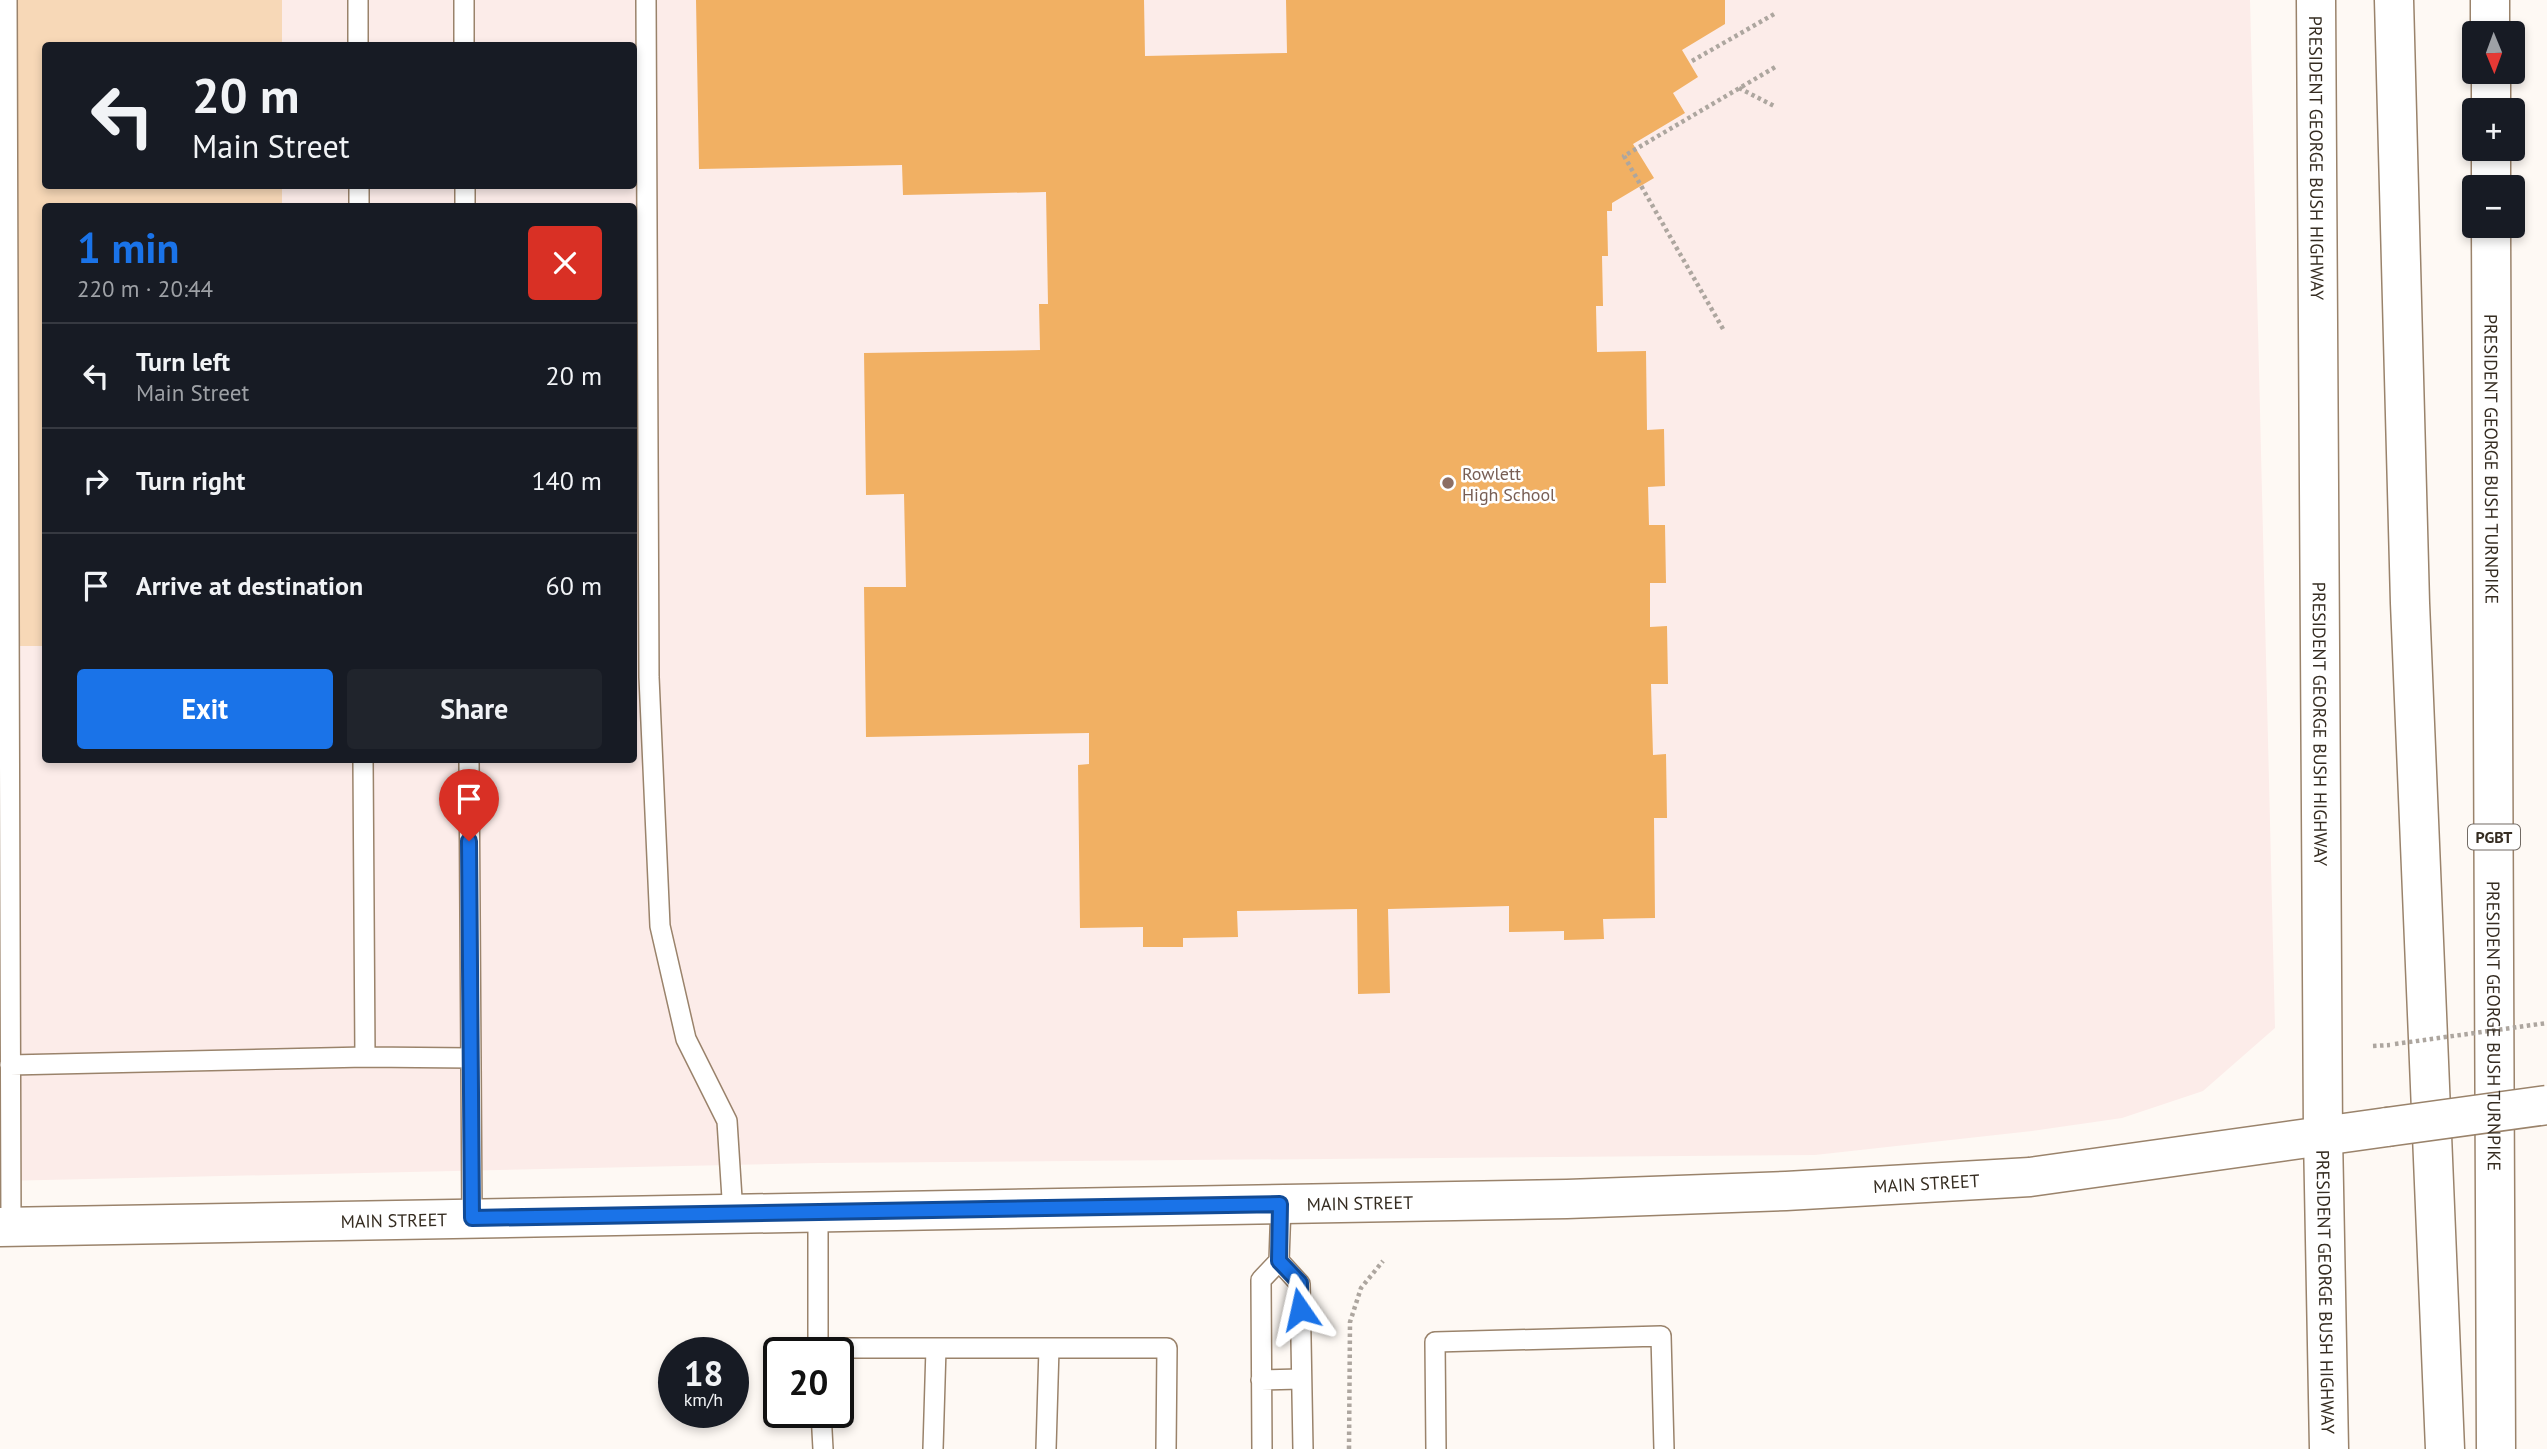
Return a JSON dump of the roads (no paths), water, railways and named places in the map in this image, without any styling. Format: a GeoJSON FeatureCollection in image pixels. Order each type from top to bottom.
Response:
{"type":"FeatureCollection","features":[{"type":"Feature","properties":{"kind":"main road","name":"PRESIDENT GEORGE BUSH HIGHWAY"},"geometry":{"type":"LineString","coordinates":[[2316,0],[2323,1135],[2329,1449]]}},
{"type":"Feature","properties":{"kind":"main road"},"geometry":{"type":"LineString","coordinates":[[2393,0],[2410,603],[2445,1449]]}},
{"type":"Feature","properties":{"kind":"main road"},"geometry":{"type":"LineString","coordinates":[[2490,0],[2490,21]]}},
{"type":"Feature","properties":{"kind":"main road","name":"PRESIDENT GEORGE BUSH TURNPIKE"},"geometry":{"type":"LineString","coordinates":[[2491,238],[2496,1449]]}},
{"type":"Feature","properties":{"kind":"main road","name":"MAIN STREET"},"geometry":{"type":"LineString","coordinates":[[5,1226],[1567,1199],[1745,1193],[2030,1177],[2547,1105]]}},
{"type":"Feature","properties":{"kind":"lane"},"geometry":{"type":"LineString","coordinates":[[5,1226],[10,1065],[7,0]]}},
{"type":"Feature","properties":{"kind":"lane"},"geometry":{"type":"LineString","coordinates":[[358,0],[358,42]]}},
{"type":"Feature","properties":{"kind":"lane"},"geometry":{"type":"LineString","coordinates":[[464,0],[464,42]]}},
{"type":"Feature","properties":{"kind":"lane"},"geometry":{"type":"LineString","coordinates":[[646,0],[649,677],[660,926],[686,1039],[727,1121],[733,1214]]}},
{"type":"Feature","properties":{"kind":"lane"},"geometry":{"type":"LineString","coordinates":[[363,763],[365,1057]]}},
{"type":"Feature","properties":{"kind":"lane"},"geometry":{"type":"LineString","coordinates":[[469,763],[472,1218]]}},
{"type":"Feature","properties":{"kind":"lane"},"geometry":{"type":"LineString","coordinates":[[10,1065],[365,1057],[471,1058]]}},
{"type":"Feature","properties":{"kind":"lane"},"geometry":{"type":"LineString","coordinates":[[1262,1449],[1261,1280],[1279,1261],[1280,1204]]}},
{"type":"Feature","properties":{"kind":"lane"},"geometry":{"type":"LineString","coordinates":[[818,1212],[818,1337]]}},
{"type":"Feature","properties":{"kind":"lane"},"geometry":{"type":"LineString","coordinates":[[1279,1261],[1300,1283],[1303,1449]]}},
{"type":"Feature","properties":{"kind":"lane"},"geometry":{"type":"LineString","coordinates":[[1436,1449],[1435,1342],[1661,1336],[1664,1449]]}},
{"type":"Feature","properties":{"kind":"lane"},"geometry":{"type":"LineString","coordinates":[[933,1449],[936,1348]]}},
{"type":"Feature","properties":{"kind":"lane"},"geometry":{"type":"LineString","coordinates":[[1046,1449],[1049,1348]]}},
{"type":"Feature","properties":{"kind":"lane"},"geometry":{"type":"LineString","coordinates":[[854,1350],[1167,1348],[1166,1449]]}},
{"type":"Feature","properties":{"kind":"lane"},"geometry":{"type":"LineString","coordinates":[[1261,1380],[1301,1379]]}},
{"type":"Feature","properties":{"kind":"lane"},"geometry":{"type":"LineString","coordinates":[[822,1428],[823,1449]]}},
{"type":"Feature","properties":{"kind":"place","name":"Rowlett High School"},"geometry":{"type":"Point","coordinates":[1448,483]}}]}
